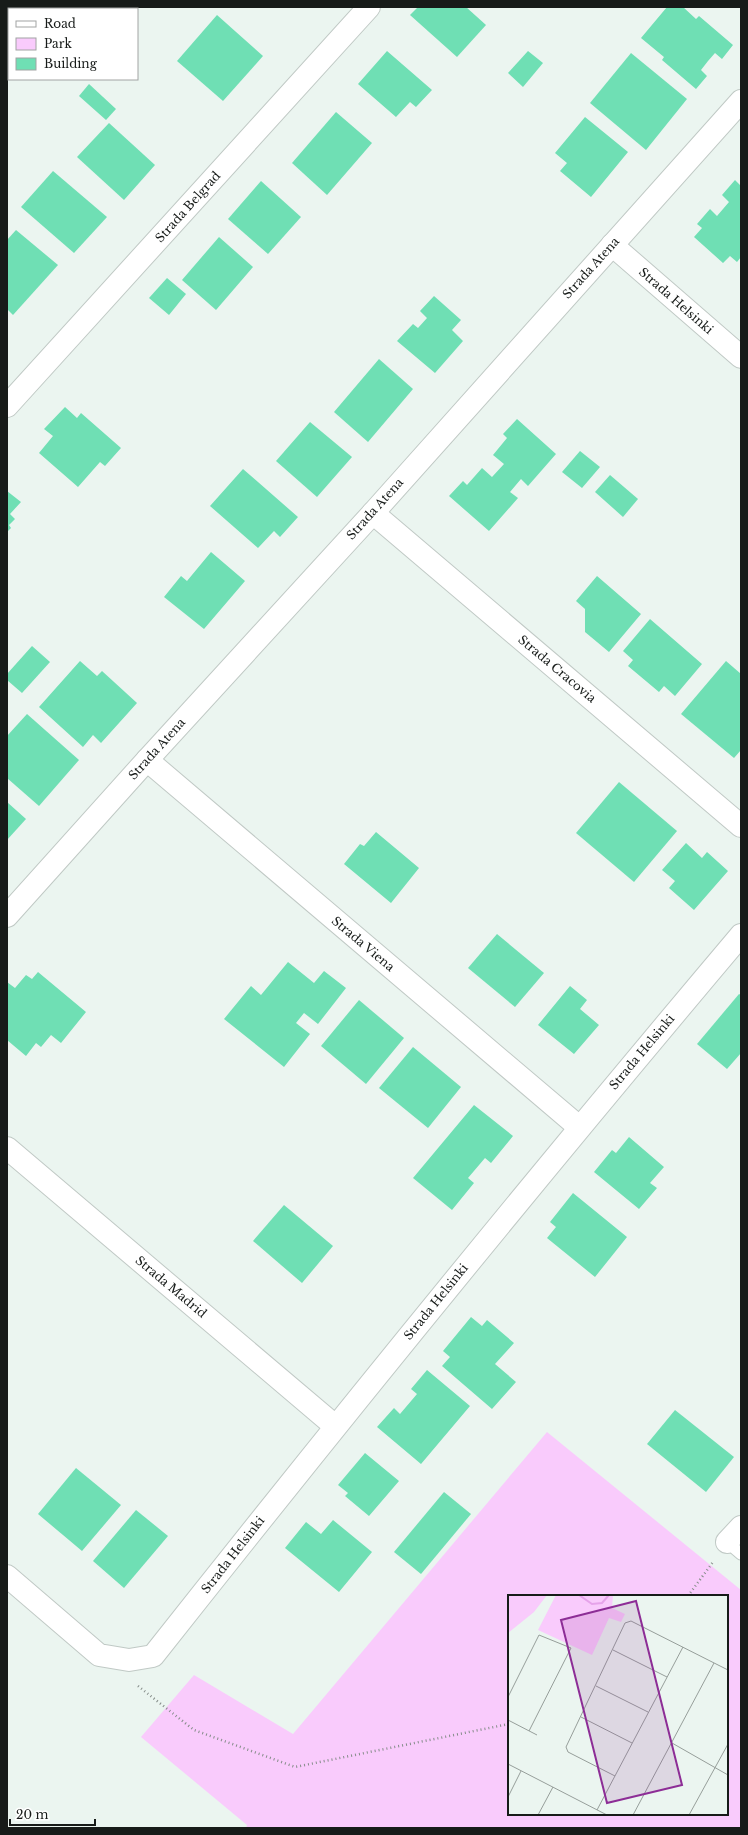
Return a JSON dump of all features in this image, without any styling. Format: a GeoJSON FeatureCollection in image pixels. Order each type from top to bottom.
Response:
{"type":"FeatureCollection","features":[{"type":"Feature","properties":{"kind":"street","name":"Strada Belgrad"},"geometry":{"type":"LineString","coordinates":[[7,406],[369,7]]}},
{"type":"Feature","properties":{"kind":"street","name":"Strada Atena"},"geometry":{"type":"LineString","coordinates":[[7,916],[146,760],[373,513],[741,101]]}},
{"type":"Feature","properties":{"kind":"street","name":"Strada Helsinki"},"geometry":{"type":"LineString","coordinates":[[612,245],[741,356]]}},
{"type":"Feature","properties":{"kind":"street","name":"Strada Cracovia"},"geometry":{"type":"LineString","coordinates":[[373,513],[741,826]]}},
{"type":"Feature","properties":{"kind":"street","name":"Strada Viena"},"geometry":{"type":"LineString","coordinates":[[146,760],[578,1127]]}},
{"type":"Feature","properties":{"kind":"street","name":"Strada Helsinki"},"geometry":{"type":"LineString","coordinates":[[7,1576],[99,1655],[129,1660],[153,1656],[335,1426],[578,1127],[741,935]]}},
{"type":"Feature","properties":{"kind":"street","name":"Strada Madrid"},"geometry":{"type":"LineString","coordinates":[[7,1148],[335,1426]]}},
{"type":"Feature","properties":{"kind":"path"},"geometry":{"type":"LineString","coordinates":[[689,1595],[736,1541]]}},
{"type":"Feature","properties":{"kind":"path"},"geometry":{"type":"LineString","coordinates":[[134,1683],[194,1730],[295,1767],[508,1724]]}},
{"type":"Feature","properties":{"kind":"green space"},"geometry":{"type":"Polygon","coordinates":[[[547,1432],[741,1590],[741,1828],[246,1828],[247,1825],[141,1737],[194,1675],[293,1734],[547,1432]]]}},
{"type":"Feature","properties":{"kind":"building"},"geometry":{"type":"Polygon","coordinates":[[[418,7],[466,7],[486,25],[457,57],[410,15],[418,7]]]}},
{"type":"Feature","properties":{"kind":"building"},"geometry":{"type":"Polygon","coordinates":[[[667,7],[683,7],[696,19],[699,16],[733,45],[722,59],[715,53],[708,61],[701,70],[707,76],[696,89],[662,60],[664,57],[641,38],[667,7]]]}},
{"type":"Feature","properties":{"kind":"building"},"geometry":{"type":"Polygon","coordinates":[[[217,15],[263,56],[223,101],[177,61],[217,15]]]}},
{"type":"Feature","properties":{"kind":"building"},"geometry":{"type":"Polygon","coordinates":[[[387,51],[432,90],[416,107],[410,102],[396,117],[358,84],[387,51]]]}},
{"type":"Feature","properties":{"kind":"building"},"geometry":{"type":"Polygon","coordinates":[[[528,51],[543,63],[523,87],[508,73],[528,51]]]}},
{"type":"Feature","properties":{"kind":"building"},"geometry":{"type":"Polygon","coordinates":[[[631,53],[687,99],[646,150],[590,103],[631,53]]]}},
{"type":"Feature","properties":{"kind":"building"},"geometry":{"type":"Polygon","coordinates":[[[89,84],[116,109],[106,120],[79,96],[89,84]]]}},
{"type":"Feature","properties":{"kind":"building"},"geometry":{"type":"Polygon","coordinates":[[[336,112],[372,143],[327,195],[292,163],[336,112]]]}},
{"type":"Feature","properties":{"kind":"building"},"geometry":{"type":"Polygon","coordinates":[[[585,117],[628,152],[591,197],[560,171],[567,163],[555,153],[585,117]]]}},
{"type":"Feature","properties":{"kind":"building"},"geometry":{"type":"Polygon","coordinates":[[[109,123],[155,165],[124,200],[77,157],[109,123]]]}},
{"type":"Feature","properties":{"kind":"building"},"geometry":{"type":"Polygon","coordinates":[[[53,171],[107,217],[74,253],[21,207],[53,171]]]}},
{"type":"Feature","properties":{"kind":"building"},"geometry":{"type":"Polygon","coordinates":[[[735,180],[741,186],[741,257],[737,262],[730,256],[723,263],[694,237],[702,228],[697,224],[710,209],[717,216],[729,202],[722,195],[735,180]]]}},
{"type":"Feature","properties":{"kind":"building"},"geometry":{"type":"Polygon","coordinates":[[[261,181],[301,217],[268,254],[228,219],[261,181]]]}},
{"type":"Feature","properties":{"kind":"building"},"geometry":{"type":"Polygon","coordinates":[[[16,230],[58,265],[13,315],[7,309],[7,240],[16,230]]]}},
{"type":"Feature","properties":{"kind":"building"},"geometry":{"type":"Polygon","coordinates":[[[219,237],[253,267],[216,310],[182,280],[219,237]]]}},
{"type":"Feature","properties":{"kind":"building"},"geometry":{"type":"Polygon","coordinates":[[[167,278],[186,294],[169,315],[149,298],[167,278]]]}},
{"type":"Feature","properties":{"kind":"building"},"geometry":{"type":"Polygon","coordinates":[[[434,296],[461,320],[452,330],[463,341],[435,373],[397,341],[413,324],[418,328],[427,318],[420,311],[434,296]]]}},
{"type":"Feature","properties":{"kind":"building"},"geometry":{"type":"Polygon","coordinates":[[[379,359],[413,389],[368,442],[334,412],[379,359]]]}},
{"type":"Feature","properties":{"kind":"building"},"geometry":{"type":"Polygon","coordinates":[[[65,407],[77,418],[81,413],[121,448],[105,466],[100,462],[78,487],[39,453],[53,436],[44,429],[65,407]]]}},
{"type":"Feature","properties":{"kind":"building"},"geometry":{"type":"Polygon","coordinates":[[[517,419],[556,454],[528,486],[521,479],[510,492],[518,498],[489,531],[449,496],[463,481],[467,485],[482,468],[492,477],[504,464],[493,455],[507,438],[503,434],[517,419]]]}},
{"type":"Feature","properties":{"kind":"building"},"geometry":{"type":"Polygon","coordinates":[[[310,422],[352,457],[317,497],[276,461],[310,422]]]}},
{"type":"Feature","properties":{"kind":"building"},"geometry":{"type":"Polygon","coordinates":[[[580,451],[600,467],[582,488],[562,472],[580,451]]]}},
{"type":"Feature","properties":{"kind":"building"},"geometry":{"type":"Polygon","coordinates":[[[243,469],[298,517],[280,537],[274,531],[258,548],[210,506],[243,469]]]}},
{"type":"Feature","properties":{"kind":"building"},"geometry":{"type":"Polygon","coordinates":[[[610,475],[638,499],[623,517],[595,492],[610,475]]]}},
{"type":"Feature","properties":{"kind":"building"},"geometry":{"type":"Polygon","coordinates":[[[7,491],[21,502],[10,514],[15,519],[9,525],[11,528],[7,532],[7,491]]]}},
{"type":"Feature","properties":{"kind":"building"},"geometry":{"type":"Polygon","coordinates":[[[211,552],[245,581],[204,629],[164,597],[181,576],[187,581],[211,552]]]}},
{"type":"Feature","properties":{"kind":"building"},"geometry":{"type":"Polygon","coordinates":[[[597,576],[641,614],[609,652],[585,632],[585,609],[576,601],[597,576]]]}},
{"type":"Feature","properties":{"kind":"building"},"geometry":{"type":"Polygon","coordinates":[[[650,619],[702,664],[675,696],[664,686],[659,692],[628,666],[633,660],[623,651],[650,619]]]}},
{"type":"Feature","properties":{"kind":"building"},"geometry":{"type":"Polygon","coordinates":[[[32,646],[50,662],[22,693],[7,680],[7,674],[32,646]]]}},
{"type":"Feature","properties":{"kind":"building"},"geometry":{"type":"Polygon","coordinates":[[[80,661],[97,676],[102,671],[137,703],[101,743],[93,735],[83,747],[39,707],[80,661]]]}},
{"type":"Feature","properties":{"kind":"building"},"geometry":{"type":"Polygon","coordinates":[[[726,661],[741,674],[741,750],[734,758],[681,714],[726,661]]]}},
{"type":"Feature","properties":{"kind":"building"},"geometry":{"type":"Polygon","coordinates":[[[27,714],[79,760],[39,806],[7,778],[7,736],[27,714]]]}},
{"type":"Feature","properties":{"kind":"building"},"geometry":{"type":"Polygon","coordinates":[[[619,782],[677,831],[634,882],[576,833],[619,782]]]}},
{"type":"Feature","properties":{"kind":"building"},"geometry":{"type":"Polygon","coordinates":[[[7,802],[26,819],[7,840],[7,802]]]}},
{"type":"Feature","properties":{"kind":"building"},"geometry":{"type":"Polygon","coordinates":[[[376,832],[419,868],[391,903],[344,864],[360,844],[364,846],[376,832]]]}},
{"type":"Feature","properties":{"kind":"building"},"geometry":{"type":"Polygon","coordinates":[[[686,843],[702,858],[707,852],[728,871],[694,910],[669,888],[675,881],[662,870],[686,843]]]}},
{"type":"Feature","properties":{"kind":"building"},"geometry":{"type":"Polygon","coordinates":[[[497,934],[544,973],[515,1007],[468,968],[497,934]]]}},
{"type":"Feature","properties":{"kind":"building"},"geometry":{"type":"Polygon","coordinates":[[[288,962],[314,983],[324,971],[346,988],[318,1024],[304,1013],[296,1023],[310,1034],[284,1067],[224,1019],[251,986],[261,995],[288,962]]]}},
{"type":"Feature","properties":{"kind":"building"},"geometry":{"type":"Polygon","coordinates":[[[38,972],[86,1012],[61,1043],[51,1035],[41,1047],[36,1043],[26,1056],[7,1040],[7,982],[15,988],[26,975],[32,979],[38,972]]]}},
{"type":"Feature","properties":{"kind":"building"},"geometry":{"type":"Polygon","coordinates":[[[570,986],[587,1000],[580,1009],[599,1025],[574,1054],[538,1025],[570,986]]]}},
{"type":"Feature","properties":{"kind":"building"},"geometry":{"type":"Polygon","coordinates":[[[739,994],[741,995],[741,1053],[727,1069],[697,1044],[739,994]]]}},
{"type":"Feature","properties":{"kind":"building"},"geometry":{"type":"Polygon","coordinates":[[[359,1000],[404,1038],[366,1084],[321,1046],[359,1000]]]}},
{"type":"Feature","properties":{"kind":"building"},"geometry":{"type":"Polygon","coordinates":[[[413,1047],[461,1087],[428,1128],[379,1088],[413,1047]]]}},
{"type":"Feature","properties":{"kind":"building"},"geometry":{"type":"Polygon","coordinates":[[[474,1105],[513,1136],[491,1163],[485,1158],[468,1178],[474,1183],[452,1210],[413,1178],[474,1105]]]}},
{"type":"Feature","properties":{"kind":"building"},"geometry":{"type":"Polygon","coordinates":[[[629,1137],[664,1167],[650,1183],[657,1188],[639,1209],[594,1172],[612,1150],[616,1153],[629,1137]]]}},
{"type":"Feature","properties":{"kind":"building"},"geometry":{"type":"Polygon","coordinates":[[[573,1193],[627,1237],[595,1277],[547,1238],[556,1227],[550,1222],[573,1193]]]}},
{"type":"Feature","properties":{"kind":"building"},"geometry":{"type":"Polygon","coordinates":[[[284,1205],[333,1246],[302,1283],[253,1241],[284,1205]]]}},
{"type":"Feature","properties":{"kind":"building"},"geometry":{"type":"Polygon","coordinates":[[[471,1317],[482,1326],[487,1320],[514,1343],[495,1364],[516,1382],[492,1409],[442,1366],[450,1357],[443,1351],[471,1317]]]}},
{"type":"Feature","properties":{"kind":"building"},"geometry":{"type":"Polygon","coordinates":[[[427,1370],[470,1406],[421,1464],[377,1427],[394,1408],[400,1414],[417,1394],[411,1389],[427,1370]]]}},
{"type":"Feature","properties":{"kind":"building"},"geometry":{"type":"Polygon","coordinates":[[[675,1410],[734,1457],[706,1492],[647,1444],[675,1410]]]}},
{"type":"Feature","properties":{"kind":"building"},"geometry":{"type":"Polygon","coordinates":[[[365,1453],[399,1481],[369,1516],[345,1496],[348,1493],[338,1485],[365,1453]]]}},
{"type":"Feature","properties":{"kind":"building"},"geometry":{"type":"Polygon","coordinates":[[[76,1468],[121,1505],[82,1551],[38,1514],[76,1468]]]}},
{"type":"Feature","properties":{"kind":"building"},"geometry":{"type":"Polygon","coordinates":[[[444,1492],[471,1514],[421,1574],[394,1552],[444,1492]]]}},
{"type":"Feature","properties":{"kind":"building"},"geometry":{"type":"Polygon","coordinates":[[[136,1510],[168,1536],[124,1588],[93,1561],[136,1510]]]}},
{"type":"Feature","properties":{"kind":"building"},"geometry":{"type":"Polygon","coordinates":[[[333,1520],[372,1552],[339,1592],[285,1548],[306,1522],[321,1534],[333,1520]]]}}]}
